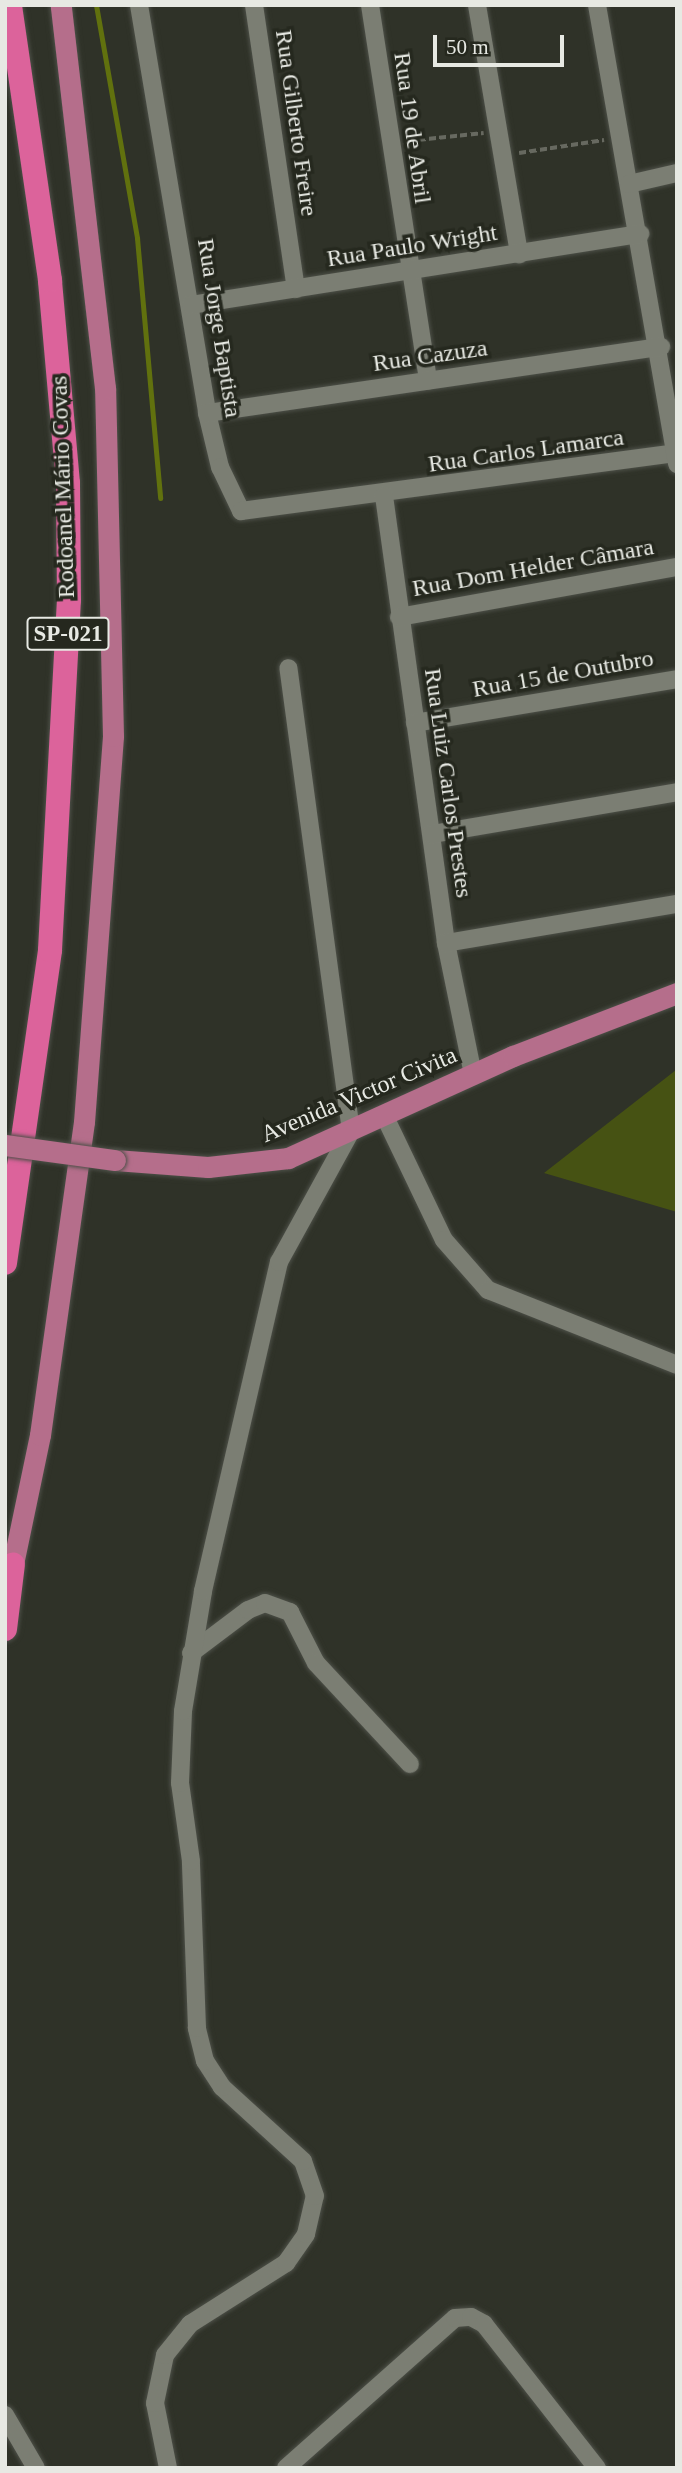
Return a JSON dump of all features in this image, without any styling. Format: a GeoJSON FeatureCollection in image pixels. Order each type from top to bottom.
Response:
{"type":"FeatureCollection","features":[{"type":"Feature","properties":{"kind":"highway","name":"Rodoanel Mário Covas"},"geometry":{"type":"LineString","coordinates":[[5,1263],[50,950],[69,600],[68,483],[50,280],[10,5]]}},
{"type":"Feature","properties":{"kind":"highway"},"geometry":{"type":"LineString","coordinates":[[5,1589],[13,1564]]}},
{"type":"Feature","properties":{"kind":"highway"},"geometry":{"type":"LineString","coordinates":[[5,1629],[13,1564]]}},
{"type":"Feature","properties":{"kind":"main road"},"geometry":{"type":"LineString","coordinates":[[13,1564],[40,1434],[84,1122],[112,748],[105,388],[61,5]]}},
{"type":"Feature","properties":{"kind":"main road","name":"Avenida Victor Civita"},"geometry":{"type":"LineString","coordinates":[[5,1145],[115,1160],[253,1166],[351,1131],[473,1075],[677,993]]}},
{"type":"Feature","properties":{"kind":"street","name":"Rua Jorge Baptista"},"geometry":{"type":"LineString","coordinates":[[139,5],[207,413],[220,467],[240,511],[384,496]]}},
{"type":"Feature","properties":{"kind":"street","name":"Rua Gilberto Freire"},"geometry":{"type":"LineString","coordinates":[[254,5],[296,289]]}},
{"type":"Feature","properties":{"kind":"street","name":"Rua 19 de Abril"},"geometry":{"type":"LineString","coordinates":[[369,5],[388,143],[428,381]]}},
{"type":"Feature","properties":{"kind":"street"},"geometry":{"type":"LineString","coordinates":[[477,5],[519,254]]}},
{"type":"Feature","properties":{"kind":"street"},"geometry":{"type":"LineString","coordinates":[[597,5],[661,347],[676,459]]}},
{"type":"Feature","properties":{"kind":"street"},"geometry":{"type":"LineString","coordinates":[[629,184],[677,173]]}},
{"type":"Feature","properties":{"kind":"street","name":"Rua Paulo Wright"},"geometry":{"type":"LineString","coordinates":[[191,305],[409,273],[640,234]]}},
{"type":"Feature","properties":{"kind":"street","name":"Rua Cazuza"},"geometry":{"type":"LineString","coordinates":[[207,413],[661,347]]}},
{"type":"Feature","properties":{"kind":"street","name":"Rua Carlos Lamarca"},"geometry":{"type":"LineString","coordinates":[[384,496],[676,459]]}},
{"type":"Feature","properties":{"kind":"street","name":"Rua Luiz Carlos Prestes"},"geometry":{"type":"LineString","coordinates":[[384,496],[446,943],[473,1075]]}},
{"type":"Feature","properties":{"kind":"street","name":"Rua Dom Helder Câmara"},"geometry":{"type":"LineString","coordinates":[[399,617],[677,567]]}},
{"type":"Feature","properties":{"kind":"street"},"geometry":{"type":"LineString","coordinates":[[168,2468],[155,2403],[165,2355],[190,2324],[286,2263],[306,2234],[315,2196],[303,2161],[222,2087],[205,2061],[197,2028],[191,1861],[180,1783],[191,1653],[279,1262],[351,1131],[288,668]]}},
{"type":"Feature","properties":{"kind":"street","name":"Rua 15 de Outubro"},"geometry":{"type":"LineString","coordinates":[[415,723],[677,679]]}},
{"type":"Feature","properties":{"kind":"street"},"geometry":{"type":"LineString","coordinates":[[432,834],[677,792]]}},
{"type":"Feature","properties":{"kind":"street"},"geometry":{"type":"LineString","coordinates":[[446,943],[677,904]]}},
{"type":"Feature","properties":{"kind":"street"},"geometry":{"type":"LineString","coordinates":[[385,1117],[444,1240],[488,1290],[677,1365]]}},
{"type":"Feature","properties":{"kind":"street"},"geometry":{"type":"LineString","coordinates":[[191,1653],[248,1610],[265,1603],[290,1612],[316,1663],[410,1765]]}},
{"type":"Feature","properties":{"kind":"street"},"geometry":{"type":"LineString","coordinates":[[296,2465],[455,2318],[484,2324],[597,2468]]}},
{"type":"Feature","properties":{"kind":"street"},"geometry":{"type":"LineString","coordinates":[[5,2415],[36,2468]]}},
{"type":"Feature","properties":{"kind":"path"},"geometry":{"type":"LineString","coordinates":[[388,143],[499,131]]}},
{"type":"Feature","properties":{"kind":"path"},"geometry":{"type":"LineString","coordinates":[[503,155],[620,138]]}},
{"type":"Feature","properties":{"kind":"green space"},"geometry":{"type":"Polygon","coordinates":[[[676,1070],[677,1212],[544,1173],[676,1070]]]}},
{"type":"Feature","properties":{"kind":"waterway"},"geometry":{"type":"LineString","coordinates":[[96,5],[137,238],[160,498]]}}]}
